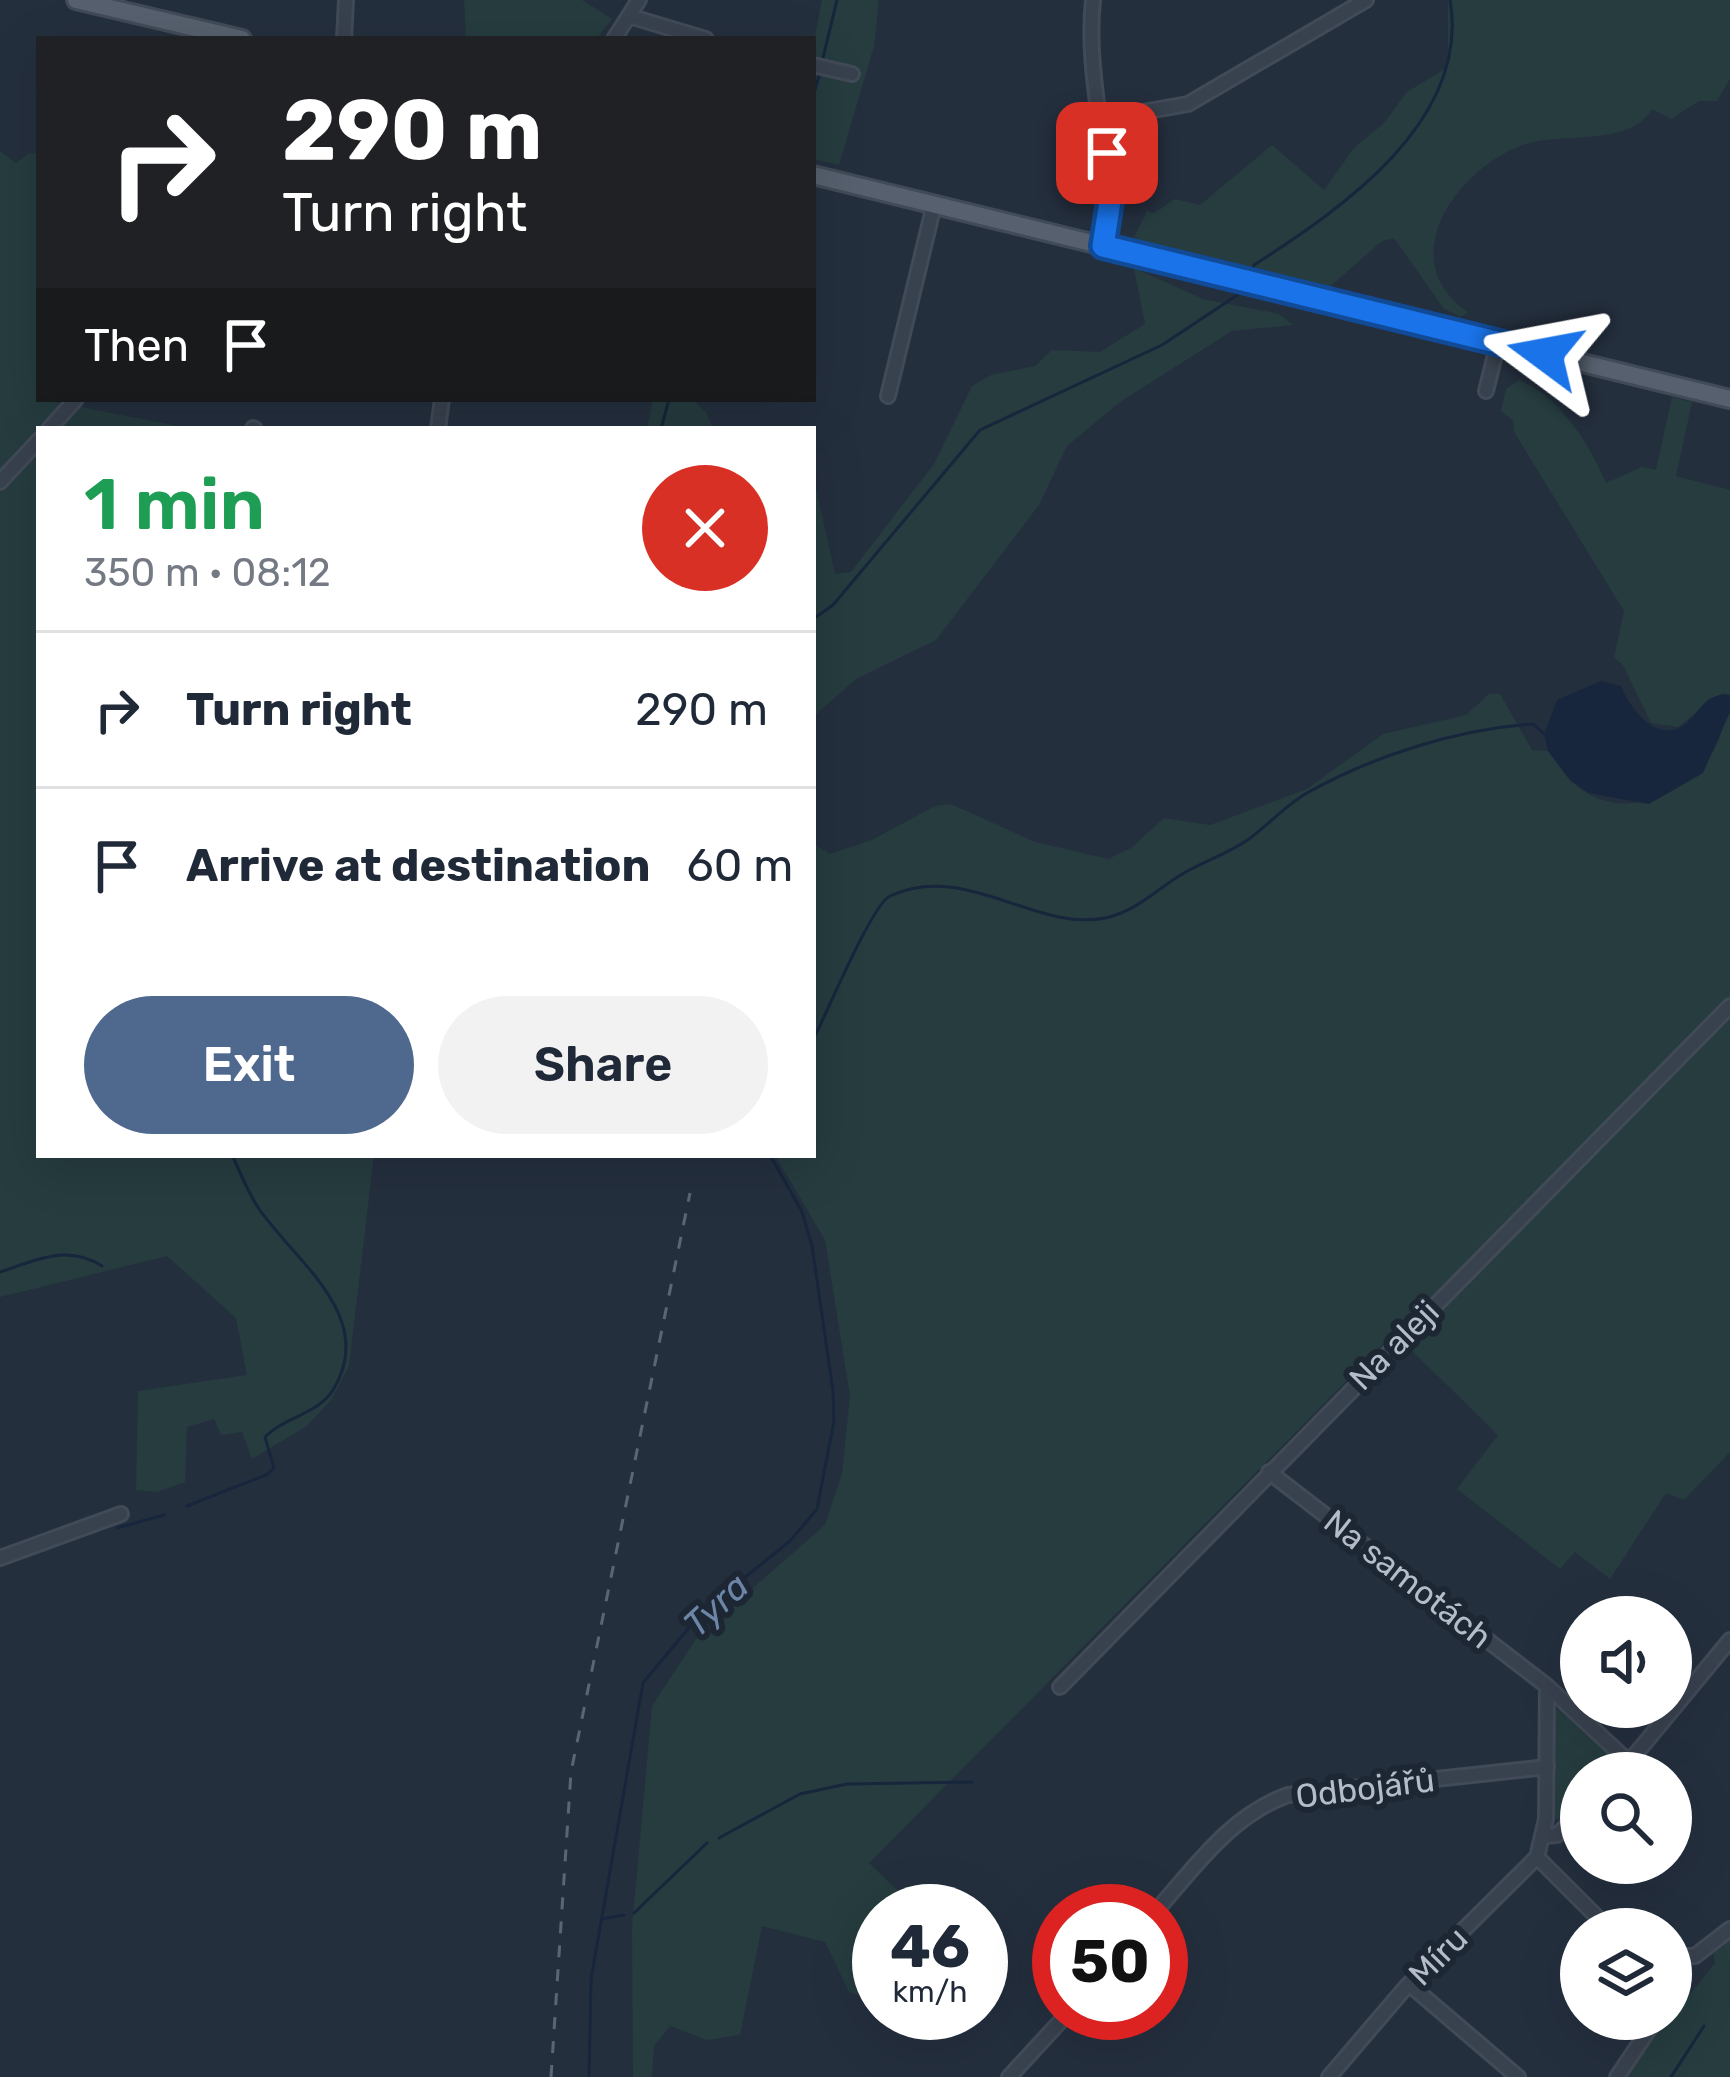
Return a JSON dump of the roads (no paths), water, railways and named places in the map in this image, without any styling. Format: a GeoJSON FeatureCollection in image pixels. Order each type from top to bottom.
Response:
{"type":"FeatureCollection","features":[{"type":"Feature","properties":{"kind":"main road"},"geometry":{"type":"LineString","coordinates":[[76,0],[134,7],[232,36]]}},
{"type":"Feature","properties":{"kind":"main road"},"geometry":{"type":"LineString","coordinates":[[816,176],[1730,399]]}},
{"type":"Feature","properties":{"kind":"street"},"geometry":{"type":"LineString","coordinates":[[344,36],[346,0]]}},
{"type":"Feature","properties":{"kind":"street"},"geometry":{"type":"LineString","coordinates":[[616,36],[638,0]]}},
{"type":"Feature","properties":{"kind":"street"},"geometry":{"type":"LineString","coordinates":[[1093,0],[1090,48],[1103,119],[1110,201],[1103,246]]}},
{"type":"Feature","properties":{"kind":"street"},"geometry":{"type":"LineString","coordinates":[[1103,119],[1188,104],[1366,0]]}},
{"type":"Feature","properties":{"kind":"street"},"geometry":{"type":"LineString","coordinates":[[629,16],[696,36]]}},
{"type":"Feature","properties":{"kind":"street"},"geometry":{"type":"LineString","coordinates":[[816,66],[852,74]]}},
{"type":"Feature","properties":{"kind":"street"},"geometry":{"type":"LineString","coordinates":[[888,396],[934,205]]}},
{"type":"Feature","properties":{"kind":"street"},"geometry":{"type":"LineString","coordinates":[[1486,391],[1498,343]]}},
{"type":"Feature","properties":{"kind":"street"},"geometry":{"type":"LineString","coordinates":[[52,426],[73,402]]}},
{"type":"Feature","properties":{"kind":"street"},"geometry":{"type":"LineString","coordinates":[[0,482],[36,443]]}},
{"type":"Feature","properties":{"kind":"street","name":"Na aleji"},"geometry":{"type":"LineString","coordinates":[[1060,1687],[1730,1006]]}},
{"type":"Feature","properties":{"kind":"street","name":"Na samotách"},"geometry":{"type":"LineString","coordinates":[[1269,1472],[1547,1686],[1610,1752]]}},
{"type":"Feature","properties":{"kind":"street"},"geometry":{"type":"LineString","coordinates":[[0,1558],[121,1514]]}},
{"type":"Feature","properties":{"kind":"street"},"geometry":{"type":"LineString","coordinates":[[1638,1752],[1730,1640]]}},
{"type":"Feature","properties":{"kind":"street"},"geometry":{"type":"LineString","coordinates":[[1547,1686],[1545,1836],[1560,1832]]}},
{"type":"Feature","properties":{"kind":"street","name":"Odbojářů"},"geometry":{"type":"LineString","coordinates":[[1180,1884],[1227,1832],[1261,1805],[1288,1795],[1546,1767]]}},
{"type":"Feature","properties":{"kind":"street","name":"Míru"},"geometry":{"type":"LineString","coordinates":[[1329,2077],[1409,1984],[1537,1857],[1545,1836]]}},
{"type":"Feature","properties":{"kind":"street"},"geometry":{"type":"LineString","coordinates":[[1537,1857],[1588,1908]]}},
{"type":"Feature","properties":{"kind":"street"},"geometry":{"type":"LineString","coordinates":[[1692,1956],[1730,1929]]}},
{"type":"Feature","properties":{"kind":"street"},"geometry":{"type":"LineString","coordinates":[[1409,1984],[1518,2077]]}},
{"type":"Feature","properties":{"kind":"street"},"geometry":{"type":"LineString","coordinates":[[1009,2077],[1043,2040]]}},
{"type":"Feature","properties":{"kind":"street"},"geometry":{"type":"LineString","coordinates":[[1617,2077],[1642,2040]]}},
{"type":"Feature","properties":{"kind":"water"},"geometry":{"type":"Polygon","coordinates":[[[1601,681],[1621,686],[1637,713],[1664,730],[1685,724],[1709,699],[1730,695],[1730,712],[1703,773],[1649,804],[1589,793],[1571,781],[1548,751],[1544,734],[1557,700],[1601,681]]]}},
{"type":"Feature","properties":{"kind":"waterway","name":"Tyra"},"geometry":{"type":"LineString","coordinates":[[822,62],[837,0]]}},
{"type":"Feature","properties":{"kind":"waterway"},"geometry":{"type":"LineString","coordinates":[[1252,273],[1254,265],[1360,188],[1420,122],[1440,85],[1451,44],[1450,0]]}},
{"type":"Feature","properties":{"kind":"waterway","name":"Tyra"},"geometry":{"type":"LineString","coordinates":[[816,86],[820,72]]}},
{"type":"Feature","properties":{"kind":"waterway"},"geometry":{"type":"LineString","coordinates":[[816,617],[833,605],[980,430],[1162,345],[1248,288]]}},
{"type":"Feature","properties":{"kind":"waterway","name":"Tyra"},"geometry":{"type":"LineString","coordinates":[[662,426],[668,402]]}},
{"type":"Feature","properties":{"kind":"waterway"},"geometry":{"type":"LineString","coordinates":[[816,1034],[861,938],[890,896],[918,887],[945,887],[1052,916],[1105,918],[1241,844],[1299,798],[1359,767],[1416,746],[1475,732],[1533,724],[1544,734]]}},
{"type":"Feature","properties":{"kind":"waterway"},"geometry":{"type":"LineString","coordinates":[[187,1506],[268,1474],[274,1468],[265,1437],[327,1398],[344,1363],[345,1337],[338,1313],[309,1268],[257,1206],[233,1158]]}},
{"type":"Feature","properties":{"kind":"waterway","name":"Tyra"},"geometry":{"type":"LineString","coordinates":[[589,2077],[591,1979],[643,1683],[702,1612],[790,1541],[817,1509],[834,1421],[833,1391],[812,1246],[802,1212],[772,1158]]}},
{"type":"Feature","properties":{"kind":"waterway"},"geometry":{"type":"LineString","coordinates":[[0,1272],[64,1255],[102,1266]]}},
{"type":"Feature","properties":{"kind":"waterway"},"geometry":{"type":"LineString","coordinates":[[117,1528],[164,1515]]}},
{"type":"Feature","properties":{"kind":"waterway"},"geometry":{"type":"LineString","coordinates":[[719,1838],[800,1794],[847,1784],[972,1782]]}},
{"type":"Feature","properties":{"kind":"waterway"},"geometry":{"type":"LineString","coordinates":[[634,1913],[707,1843]]}},
{"type":"Feature","properties":{"kind":"waterway"},"geometry":{"type":"LineString","coordinates":[[602,1919],[624,1915]]}},
{"type":"Feature","properties":{"kind":"waterway"},"geometry":{"type":"LineString","coordinates":[[1671,2077],[1704,2026]]}},
{"type":"Feature","properties":{"kind":"railway"},"geometry":{"type":"LineString","coordinates":[[551,2077],[571,1772],[690,1193]]}}]}
